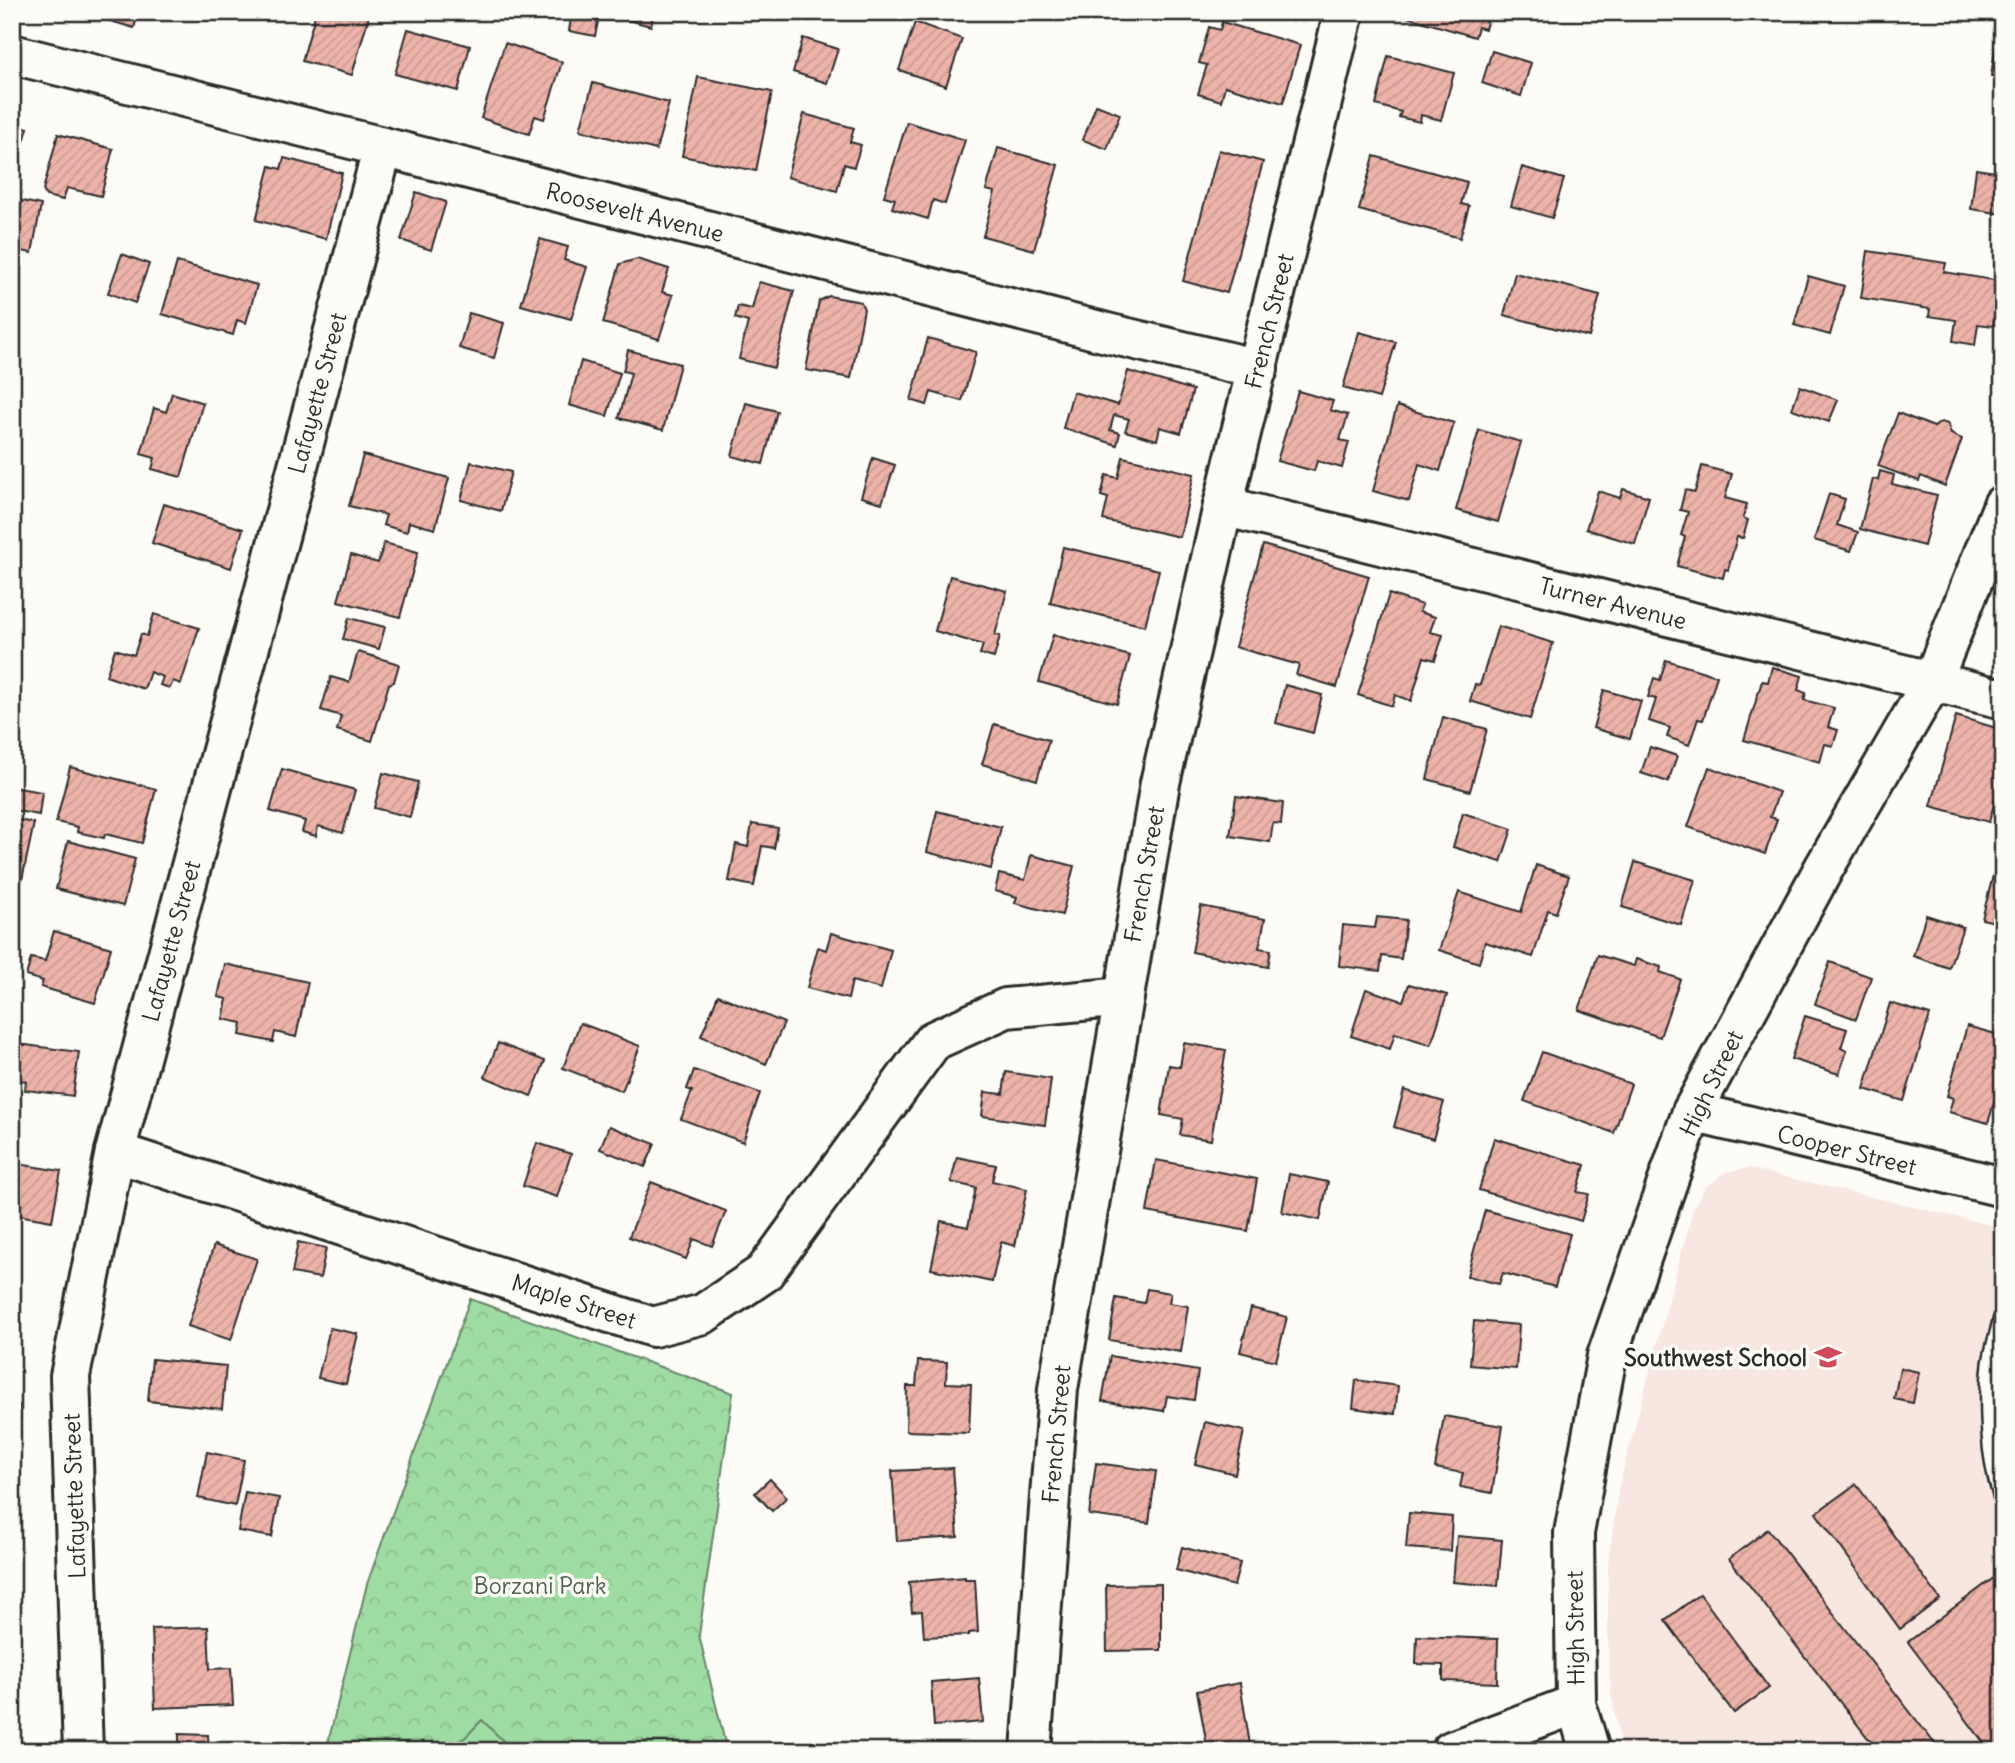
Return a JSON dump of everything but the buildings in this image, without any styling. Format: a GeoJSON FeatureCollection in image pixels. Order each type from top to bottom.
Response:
{"type":"FeatureCollection","features":[{"type":"Feature","properties":{"kind":"street","name":"French Street"},"geometry":{"type":"LineString","coordinates":[[1031,1751],[1058,1389],[1160,783],[1223,506],[1344,12]]}},
{"type":"Feature","properties":{"kind":"street","name":"Roosevelt Avenue"},"geometry":{"type":"LineString","coordinates":[[12,54],[1258,369]]}},
{"type":"Feature","properties":{"kind":"street","name":"Lafayette Street"},"geometry":{"type":"LineString","coordinates":[[82,1751],[70,1376],[115,1152],[383,147]]}},
{"type":"Feature","properties":{"kind":"street","name":"High Street"},"geometry":{"type":"LineString","coordinates":[[1590,1751],[1576,1704],[1574,1533],[1607,1356],[1692,1112],[1824,868],[1932,682],[2003,505]]}},
{"type":"Feature","properties":{"kind":"street","name":"Turner Avenue"},"geometry":{"type":"LineString","coordinates":[[1223,506],[2003,699]]}},
{"type":"Feature","properties":{"kind":"street","name":"Maple Street"},"geometry":{"type":"LineString","coordinates":[[115,1152],[653,1327],[704,1314],[764,1273],[933,1041],[1006,1008],[1124,997]]}},
{"type":"Feature","properties":{"kind":"street","name":"Cooper Street"},"geometry":{"type":"LineString","coordinates":[[1692,1112],[2003,1187]]}},
{"type":"Feature","properties":{"kind":"street"},"geometry":{"type":"LineString","coordinates":[[1451,1751],[1576,1704]]}},
{"type":"Feature","properties":{"kind":"lane"},"geometry":{"type":"LineString","coordinates":[[2003,1321],[1993,1363],[1990,1401],[1994,1451],[2003,1495]]}},
{"type":"Feature","properties":{"kind":"shaded area","name":"Southwest School"},"geometry":{"type":"Polygon","coordinates":[[[1748,1168],[2003,1228],[2003,1751],[1622,1751],[1611,1694],[1608,1643],[1608,1562],[1619,1486],[1694,1206],[1705,1188],[1725,1172],[1748,1168]]]}},
{"type":"Feature","properties":{"kind":"green space","name":"Borzani Park"},"geometry":{"type":"Polygon","coordinates":[[[470,1299],[733,1393],[699,1635],[727,1751],[326,1751],[367,1584],[470,1299]]]}},
{"type":"Feature","properties":{"kind":"green space"},"geometry":{"type":"Polygon","coordinates":[[[482,1720],[513,1751],[452,1751],[482,1720]]]}},
{"type":"Feature","properties":{"kind":"place","name":"Southwest School"},"geometry":{"type":"Point","coordinates":[1828,1357]}}]}
